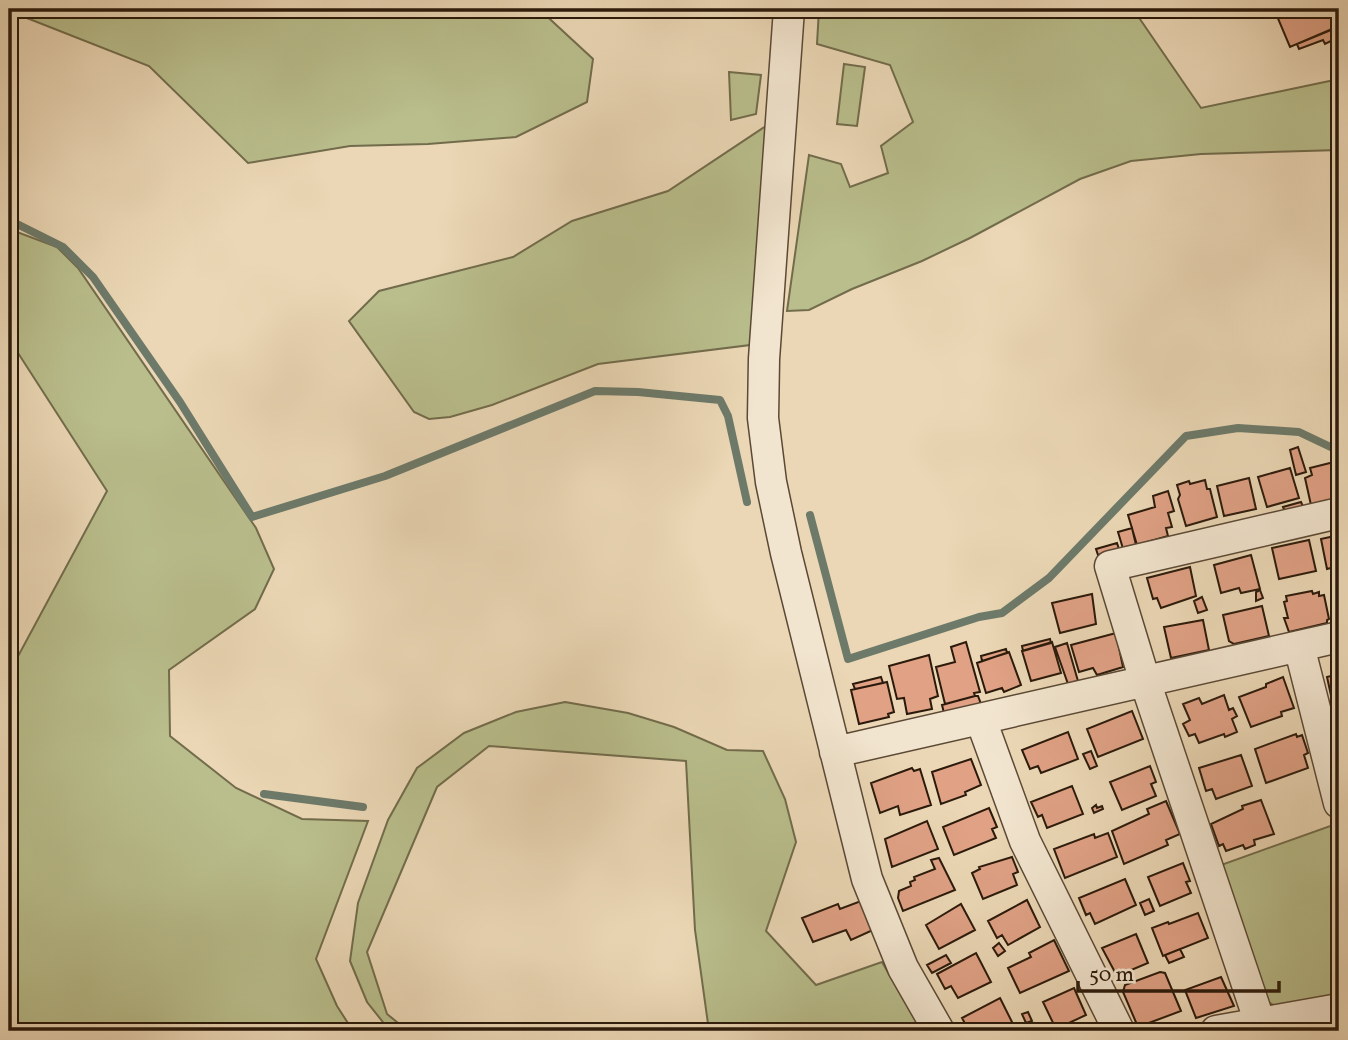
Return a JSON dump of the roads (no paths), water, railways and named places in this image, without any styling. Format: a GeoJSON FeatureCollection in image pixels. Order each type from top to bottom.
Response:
{"type":"FeatureCollection","features":[{"type":"Feature","properties":{"kind":"street"},"geometry":{"type":"LineString","coordinates":[[789,9],[764,359],[764,418],[771,482],[856,840],[879,911],[903,968],[939,1031]]}},
{"type":"Feature","properties":{"kind":"street"},"geometry":{"type":"LineString","coordinates":[[1260,1023],[1145,681],[1110,566],[1339,513]]}},
{"type":"Feature","properties":{"kind":"street"},"geometry":{"type":"LineString","coordinates":[[835,752],[1339,636]]}},
{"type":"Feature","properties":{"kind":"street"},"geometry":{"type":"LineString","coordinates":[[1299,646],[1339,803]]}},
{"type":"Feature","properties":{"kind":"street"},"geometry":{"type":"LineString","coordinates":[[981,720],[1025,841],[1119,1031]]}},
{"type":"Feature","properties":{"kind":"street"},"geometry":{"type":"LineString","coordinates":[[1216,1031],[1339,1009]]}},
{"type":"Feature","properties":{"kind":"waterway"},"geometry":{"type":"LineString","coordinates":[[9,220],[63,247],[93,277],[180,402],[252,517],[385,476],[595,391],[720,400],[728,416],[747,502]]}},
{"type":"Feature","properties":{"kind":"waterway"},"geometry":{"type":"LineString","coordinates":[[810,515],[848,659],[979,617],[1002,613],[1049,578],[1186,436],[1238,428],[1299,432],[1339,451]]}},
{"type":"Feature","properties":{"kind":"waterway"},"geometry":{"type":"LineString","coordinates":[[264,794],[363,807]]}}]}
